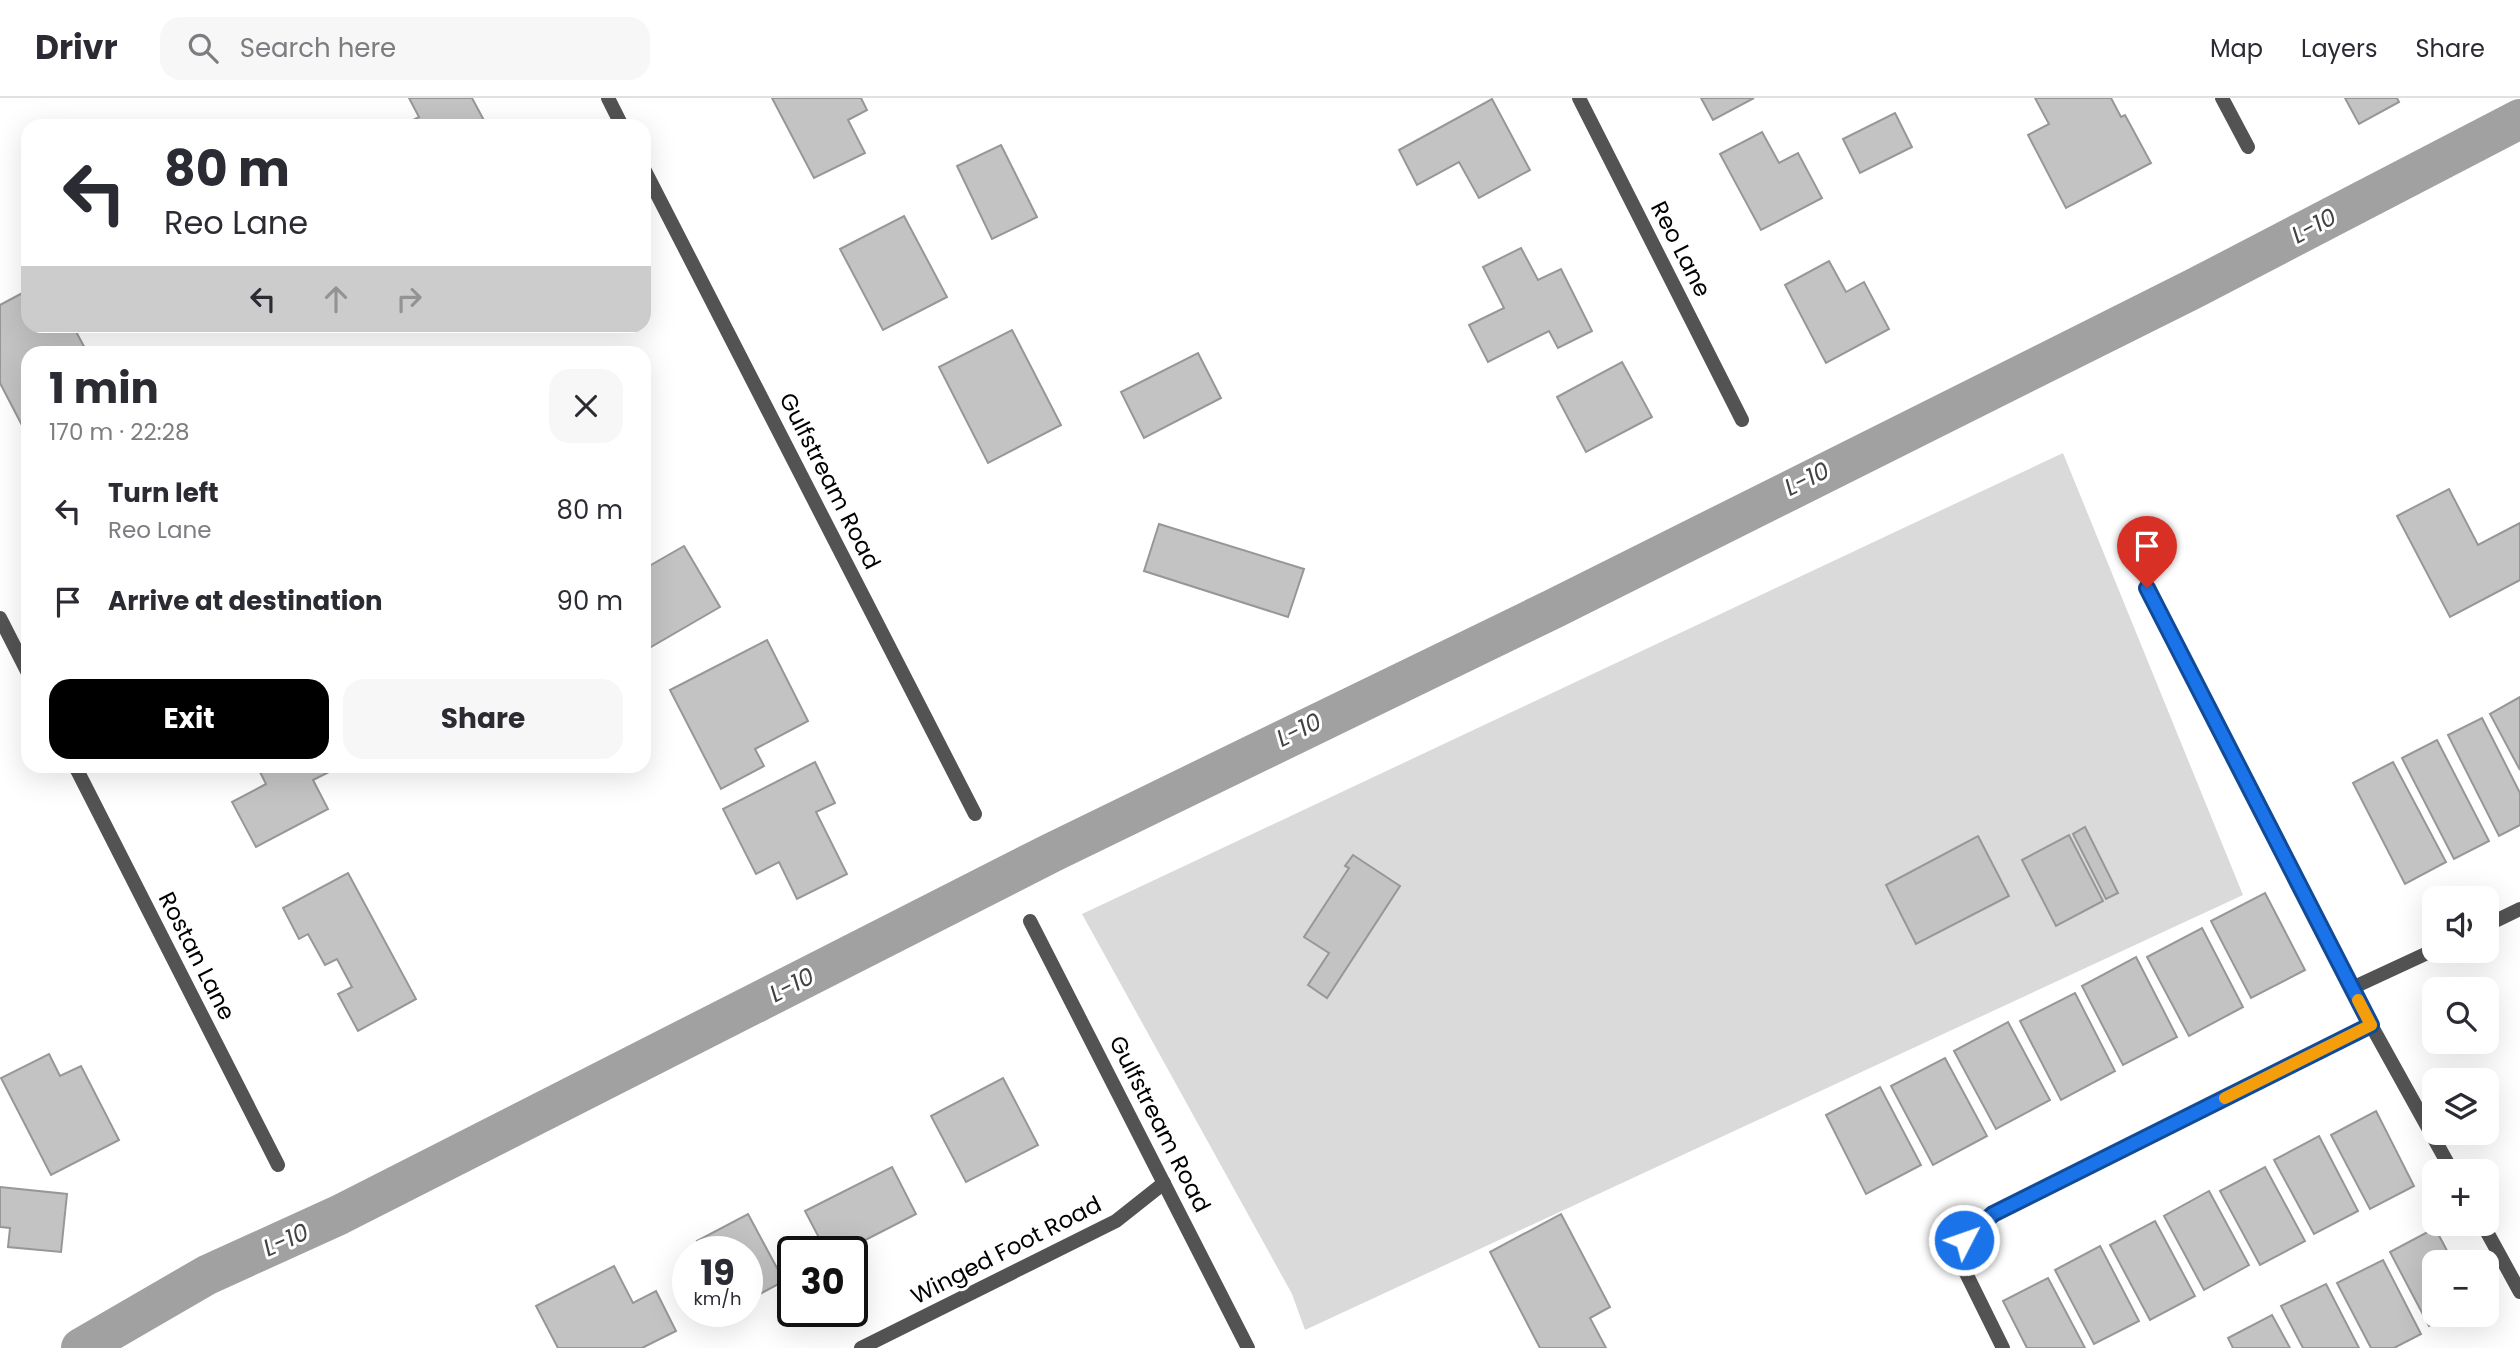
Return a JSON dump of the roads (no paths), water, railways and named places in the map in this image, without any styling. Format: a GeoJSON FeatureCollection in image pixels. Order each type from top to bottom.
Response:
{"type":"FeatureCollection","features":[{"type":"Feature","properties":{"kind":"street"},"geometry":{"type":"LineString","coordinates":[[608,98],[618,119]]}},
{"type":"Feature","properties":{"kind":"street","name":"Reo Lane"},"geometry":{"type":"LineString","coordinates":[[1579,98],[1742,420]]}},
{"type":"Feature","properties":{"kind":"street"},"geometry":{"type":"LineString","coordinates":[[2222,98],[2248,147]]}},
{"type":"Feature","properties":{"kind":"street","name":"Gulfstream Road"},"geometry":{"type":"LineString","coordinates":[[651,183],[975,814]]}},
{"type":"Feature","properties":{"kind":"street"},"geometry":{"type":"LineString","coordinates":[[2147,588],[2371,1025],[2445,1159]]}},
{"type":"Feature","properties":{"kind":"street"},"geometry":{"type":"LineString","coordinates":[[0,618],[21,659]]}},
{"type":"Feature","properties":{"kind":"street","name":"Rostan Lane"},"geometry":{"type":"LineString","coordinates":[[79,773],[278,1165]]}},
{"type":"Feature","properties":{"kind":"street"},"geometry":{"type":"LineString","coordinates":[[2499,919],[2520,909]]}},
{"type":"Feature","properties":{"kind":"street","name":"Gulfstream Road"},"geometry":{"type":"LineString","coordinates":[[1030,921],[1248,1348]]}},
{"type":"Feature","properties":{"kind":"street"},"geometry":{"type":"LineString","coordinates":[[2352,988],[2422,956]]}},
{"type":"Feature","properties":{"kind":"street"},"geometry":{"type":"LineString","coordinates":[[2003,1348],[1960,1261],[1964,1240],[1993,1214],[2371,1025]]}},
{"type":"Feature","properties":{"kind":"street","name":"Winged Foot Road"},"geometry":{"type":"LineString","coordinates":[[861,1348],[1116,1222],[1164,1183]]}},
{"type":"Feature","properties":{"kind":"street"},"geometry":{"type":"LineString","coordinates":[[2489,1236],[2520,1292]]}},
{"type":"Feature","properties":{"kind":"waterway","name":"L-10"},"geometry":{"type":"LineString","coordinates":[[81,1348],[207,1275],[339,1215],[1053,852],[1553,609],[2193,289],[2520,119]]}}]}
